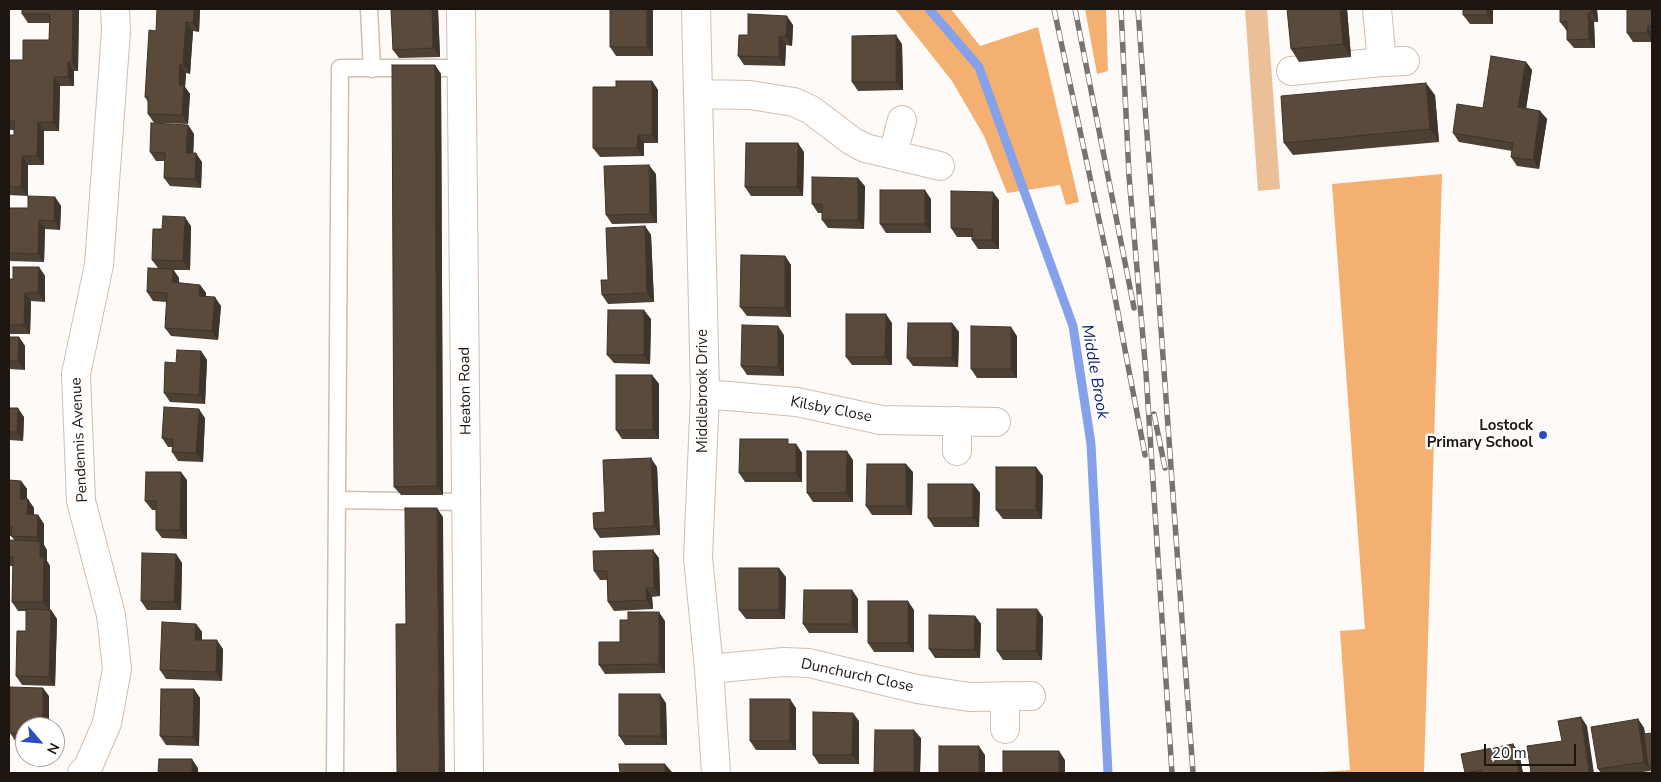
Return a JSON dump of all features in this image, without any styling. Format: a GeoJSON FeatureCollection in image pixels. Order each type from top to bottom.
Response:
{"type":"FeatureCollection","features":[{"type":"Feature","properties":{"kind":"street","name":"Pendennis Avenue"},"geometry":{"type":"LineString","coordinates":[[82,773],[88,767],[108,723],[117,668],[111,616],[81,501],[76,374],[98,265],[116,31],[115,9]]}},
{"type":"Feature","properties":{"kind":"street","name":"Heaton Road"},"geometry":{"type":"LineString","coordinates":[[461,9],[469,773]]}},
{"type":"Feature","properties":{"kind":"street","name":"Middlebrook Drive"},"geometry":{"type":"LineString","coordinates":[[696,9],[705,394],[698,557],[710,668],[716,773]]}},
{"type":"Feature","properties":{"kind":"street"},"geometry":{"type":"LineString","coordinates":[[1291,71],[1393,62],[1377,9]]}},
{"type":"Feature","properties":{"kind":"street"},"geometry":{"type":"LineString","coordinates":[[698,94],[750,95],[794,102],[811,110],[852,141],[865,148],[940,166]]}},
{"type":"Feature","properties":{"kind":"street"},"geometry":{"type":"LineString","coordinates":[[893,154],[902,120]]}},
{"type":"Feature","properties":{"kind":"street","name":"Kilsby Close"},"geometry":{"type":"LineString","coordinates":[[705,394],[797,402],[881,420],[996,422]]}},
{"type":"Feature","properties":{"kind":"street"},"geometry":{"type":"LineString","coordinates":[[956,421],[956,451]]}},
{"type":"Feature","properties":{"kind":"street","name":"Dunchurch Close"},"geometry":{"type":"LineString","coordinates":[[710,668],[784,662],[809,663],[917,689],[969,697],[1031,696]]}},
{"type":"Feature","properties":{"kind":"street"},"geometry":{"type":"LineString","coordinates":[[1005,696],[1005,729]]}},
{"type":"Feature","properties":{"kind":"lane"},"geometry":{"type":"LineString","coordinates":[[369,9],[372,69]]}},
{"type":"Feature","properties":{"kind":"lane"},"geometry":{"type":"LineString","coordinates":[[336,773],[340,68],[462,68]]}},
{"type":"Feature","properties":{"kind":"lane"},"geometry":{"type":"LineString","coordinates":[[337,500],[467,502]]}},
{"type":"Feature","properties":{"kind":"shaded area"},"geometry":{"type":"Polygon","coordinates":[[[895,9],[951,9],[980,46],[1038,27],[1079,202],[1066,205],[1060,185],[1007,193],[984,136],[952,81],[895,9]]]}},
{"type":"Feature","properties":{"kind":"shaded area"},"geometry":{"type":"Polygon","coordinates":[[[1085,9],[1106,9],[1108,71],[1097,74],[1085,9]]]}},
{"type":"Feature","properties":{"kind":"shaded area"},"geometry":{"type":"Polygon","coordinates":[[[1245,9],[1267,9],[1280,189],[1258,191],[1245,9]]]}},
{"type":"Feature","properties":{"kind":"shaded area"},"geometry":{"type":"Polygon","coordinates":[[[1442,174],[1424,773],[1307,773],[1350,770],[1340,631],[1365,629],[1332,184],[1442,174]]]}},
{"type":"Feature","properties":{"kind":"building"},"geometry":{"type":"Polygon","coordinates":[[[22,9],[73,9],[72,62],[68,62],[68,77],[54,77],[53,122],[38,122],[37,156],[22,156],[21,187],[9,187],[9,135],[14,135],[14,121],[9,121],[9,60],[23,60],[23,40],[49,40],[50,14],[22,14],[22,9]]]}},
{"type":"Feature","properties":{"kind":"building"},"geometry":{"type":"Polygon","coordinates":[[[157,9],[194,9],[193,23],[186,22],[183,65],[180,64],[179,85],[184,85],[182,115],[148,114],[148,97],[145,97],[149,30],[156,31],[157,9]]]}},
{"type":"Feature","properties":{"kind":"building"},"geometry":{"type":"Polygon","coordinates":[[[391,9],[432,9],[433,48],[393,50],[391,9]]]}},
{"type":"Feature","properties":{"kind":"building"},"geometry":{"type":"Polygon","coordinates":[[[610,9],[647,9],[647,47],[610,47],[610,9]]]}},
{"type":"Feature","properties":{"kind":"building"},"geometry":{"type":"Polygon","coordinates":[[[1287,9],[1340,9],[1343,44],[1291,49],[1287,9]]]}},
{"type":"Feature","properties":{"kind":"building"},"geometry":{"type":"Polygon","coordinates":[[[1463,9],[1487,9],[1487,15],[1463,15],[1463,9]]]}},
{"type":"Feature","properties":{"kind":"building"},"geometry":{"type":"Polygon","coordinates":[[[1560,9],[1591,9],[1592,13],[1588,13],[1589,39],[1567,40],[1567,21],[1560,22],[1560,9]]]}},
{"type":"Feature","properties":{"kind":"building"},"geometry":{"type":"Polygon","coordinates":[[[1627,9],[1652,9],[1652,26],[1648,26],[1647,33],[1627,33],[1627,9]]]}},
{"type":"Feature","properties":{"kind":"building"},"geometry":{"type":"Polygon","coordinates":[[[748,14],[787,16],[786,37],[779,36],[779,57],[738,56],[739,35],[748,35],[748,14]]]}},
{"type":"Feature","properties":{"kind":"building"},"geometry":{"type":"Polygon","coordinates":[[[896,35],[896,82],[852,82],[852,36],[896,35]]]}},
{"type":"Feature","properties":{"kind":"building"},"geometry":{"type":"Polygon","coordinates":[[[1491,56],[1526,62],[1518,107],[1540,111],[1533,160],[1511,157],[1513,143],[1453,133],[1457,104],[1483,108],[1491,56]]]}},
{"type":"Feature","properties":{"kind":"building"},"geometry":{"type":"Polygon","coordinates":[[[392,65],[435,65],[437,486],[394,487],[392,65]]]}},
{"type":"Feature","properties":{"kind":"building"},"geometry":{"type":"Polygon","coordinates":[[[616,81],[652,81],[652,135],[638,135],[637,148],[593,148],[593,87],[616,87],[616,81]]]}},
{"type":"Feature","properties":{"kind":"building"},"geometry":{"type":"Polygon","coordinates":[[[1426,83],[1430,129],[1284,143],[1281,96],[1426,83]]]}},
{"type":"Feature","properties":{"kind":"building"},"geometry":{"type":"Polygon","coordinates":[[[151,123],[188,125],[186,153],[196,153],[195,179],[164,178],[165,153],[150,152],[151,123]]]}},
{"type":"Feature","properties":{"kind":"building"},"geometry":{"type":"Polygon","coordinates":[[[746,143],[798,143],[797,187],[745,187],[746,143]]]}},
{"type":"Feature","properties":{"kind":"building"},"geometry":{"type":"Polygon","coordinates":[[[649,165],[650,214],[606,215],[604,166],[649,165]]]}},
{"type":"Feature","properties":{"kind":"building"},"geometry":{"type":"Polygon","coordinates":[[[812,177],[858,178],[858,220],[822,220],[822,204],[812,204],[812,177]]]}},
{"type":"Feature","properties":{"kind":"building"},"geometry":{"type":"Polygon","coordinates":[[[880,190],[925,190],[925,224],[880,224],[880,190]]]}},
{"type":"Feature","properties":{"kind":"building"},"geometry":{"type":"Polygon","coordinates":[[[951,191],[993,192],[992,240],[972,240],[972,229],[951,228],[951,191]]]}},
{"type":"Feature","properties":{"kind":"building"},"geometry":{"type":"Polygon","coordinates":[[[28,196],[55,197],[54,221],[39,220],[38,254],[9,253],[9,208],[28,208],[28,196]]]}},
{"type":"Feature","properties":{"kind":"building"},"geometry":{"type":"Polygon","coordinates":[[[163,216],[185,217],[183,261],[152,260],[153,229],[162,229],[163,216]]]}},
{"type":"Feature","properties":{"kind":"building"},"geometry":{"type":"Polygon","coordinates":[[[645,226],[647,293],[602,295],[601,280],[608,280],[606,228],[645,226]]]}},
{"type":"Feature","properties":{"kind":"building"},"geometry":{"type":"Polygon","coordinates":[[[741,255],[785,256],[785,308],[740,307],[741,255]]]}},
{"type":"Feature","properties":{"kind":"building"},"geometry":{"type":"Polygon","coordinates":[[[13,267],[39,267],[38,293],[25,293],[24,325],[9,325],[9,279],[13,279],[13,267]]]}},
{"type":"Feature","properties":{"kind":"building"},"geometry":{"type":"Polygon","coordinates":[[[148,268],[173,269],[172,282],[200,285],[199,296],[215,297],[212,331],[165,328],[167,293],[147,292],[148,268]]]}},
{"type":"Feature","properties":{"kind":"building"},"geometry":{"type":"Polygon","coordinates":[[[608,310],[644,310],[644,355],[607,355],[608,310]]]}},
{"type":"Feature","properties":{"kind":"building"},"geometry":{"type":"Polygon","coordinates":[[[846,314],[886,314],[885,357],[846,357],[846,314]]]}},
{"type":"Feature","properties":{"kind":"building"},"geometry":{"type":"Polygon","coordinates":[[[908,323],[952,323],[952,358],[907,358],[908,323]]]}},
{"type":"Feature","properties":{"kind":"building"},"geometry":{"type":"Polygon","coordinates":[[[742,325],[778,326],[778,367],[741,366],[742,325]]]}},
{"type":"Feature","properties":{"kind":"building"},"geometry":{"type":"Polygon","coordinates":[[[971,326],[1011,327],[1011,369],[971,369],[971,326]]]}},
{"type":"Feature","properties":{"kind":"building"},"geometry":{"type":"Polygon","coordinates":[[[9,337],[19,337],[18,361],[9,361],[9,337]]]}},
{"type":"Feature","properties":{"kind":"building"},"geometry":{"type":"Polygon","coordinates":[[[177,350],[201,351],[199,395],[164,393],[165,362],[176,363],[177,350]]]}},
{"type":"Feature","properties":{"kind":"building"},"geometry":{"type":"Polygon","coordinates":[[[616,375],[652,375],[653,430],[616,430],[616,375]]]}},
{"type":"Feature","properties":{"kind":"building"},"geometry":{"type":"Polygon","coordinates":[[[164,407],[199,409],[196,453],[172,452],[173,439],[162,438],[164,407]]]}},
{"type":"Feature","properties":{"kind":"building"},"geometry":{"type":"Polygon","coordinates":[[[9,408],[18,408],[17,432],[9,432],[9,408]]]}},
{"type":"Feature","properties":{"kind":"building"},"geometry":{"type":"Polygon","coordinates":[[[740,439],[788,439],[788,444],[796,444],[796,473],[739,473],[740,439]]]}},
{"type":"Feature","properties":{"kind":"building"},"geometry":{"type":"Polygon","coordinates":[[[807,451],[847,451],[846,493],[807,493],[807,451]]]}},
{"type":"Feature","properties":{"kind":"building"},"geometry":{"type":"Polygon","coordinates":[[[651,458],[654,526],[594,529],[593,513],[605,512],[603,460],[651,458]]]}},
{"type":"Feature","properties":{"kind":"building"},"geometry":{"type":"Polygon","coordinates":[[[867,464],[906,464],[906,506],[866,506],[867,464]]]}},
{"type":"Feature","properties":{"kind":"building"},"geometry":{"type":"Polygon","coordinates":[[[996,467],[1036,467],[1036,510],[996,510],[996,467]]]}},
{"type":"Feature","properties":{"kind":"building"},"geometry":{"type":"Polygon","coordinates":[[[146,472],[181,472],[180,530],[156,530],[156,501],[145,501],[146,472]]]}},
{"type":"Feature","properties":{"kind":"building"},"geometry":{"type":"Polygon","coordinates":[[[9,480],[21,481],[20,499],[28,499],[27,514],[38,515],[37,537],[11,536],[12,527],[9,527],[9,480]]]}},
{"type":"Feature","properties":{"kind":"building"},"geometry":{"type":"Polygon","coordinates":[[[928,484],[973,484],[973,518],[928,518],[928,484]]]}},
{"type":"Feature","properties":{"kind":"building"},"geometry":{"type":"Polygon","coordinates":[[[405,508],[437,508],[439,773],[397,773],[396,624],[406,624],[405,508]]]}},
{"type":"Feature","properties":{"kind":"building"},"geometry":{"type":"Polygon","coordinates":[[[9,540],[40,541],[40,557],[44,557],[43,602],[12,602],[13,557],[9,557],[9,540]]]}},
{"type":"Feature","properties":{"kind":"building"},"geometry":{"type":"Polygon","coordinates":[[[653,550],[654,588],[646,588],[647,600],[608,602],[607,571],[594,571],[593,551],[653,550]]]}},
{"type":"Feature","properties":{"kind":"building"},"geometry":{"type":"Polygon","coordinates":[[[142,553],[176,554],[174,602],[141,601],[142,553]]]}},
{"type":"Feature","properties":{"kind":"building"},"geometry":{"type":"Polygon","coordinates":[[[739,568],[779,568],[779,610],[739,610],[739,568]]]}},
{"type":"Feature","properties":{"kind":"building"},"geometry":{"type":"Polygon","coordinates":[[[804,590],[852,590],[852,624],[803,624],[804,590]]]}},
{"type":"Feature","properties":{"kind":"building"},"geometry":{"type":"Polygon","coordinates":[[[868,601],[908,601],[908,643],[868,643],[868,601]]]}},
{"type":"Feature","properties":{"kind":"building"},"geometry":{"type":"Polygon","coordinates":[[[26,609],[51,610],[49,677],[16,676],[17,631],[26,631],[26,609]]]}},
{"type":"Feature","properties":{"kind":"building"},"geometry":{"type":"Polygon","coordinates":[[[997,609],[1037,609],[1036,651],[997,651],[997,609]]]}},
{"type":"Feature","properties":{"kind":"building"},"geometry":{"type":"Polygon","coordinates":[[[628,612],[659,612],[659,664],[599,665],[599,642],[620,642],[620,620],[628,620],[628,612]]]}},
{"type":"Feature","properties":{"kind":"building"},"geometry":{"type":"Polygon","coordinates":[[[929,615],[975,616],[974,650],[929,649],[929,615]]]}},
{"type":"Feature","properties":{"kind":"building"},"geometry":{"type":"Polygon","coordinates":[[[162,622],[196,624],[195,640],[217,640],[216,672],[160,670],[162,622]]]}},
{"type":"Feature","properties":{"kind":"building"},"geometry":{"type":"Polygon","coordinates":[[[10,687],[43,688],[43,717],[15,717],[15,733],[10,733],[10,687]]]}},
{"type":"Feature","properties":{"kind":"building"},"geometry":{"type":"Polygon","coordinates":[[[161,689],[194,689],[193,737],[160,736],[161,689]]]}},
{"type":"Feature","properties":{"kind":"building"},"geometry":{"type":"Polygon","coordinates":[[[619,694],[660,694],[661,736],[619,736],[619,694]]]}},
{"type":"Feature","properties":{"kind":"building"},"geometry":{"type":"Polygon","coordinates":[[[750,699],[790,699],[790,741],[750,741],[750,699]]]}},
{"type":"Feature","properties":{"kind":"building"},"geometry":{"type":"Polygon","coordinates":[[[813,712],[853,713],[852,755],[813,755],[813,712]]]}},
{"type":"Feature","properties":{"kind":"building"},"geometry":{"type":"Polygon","coordinates":[[[1581,717],[1589,773],[1531,773],[1527,746],[1562,741],[1558,721],[1581,717]]]}},
{"type":"Feature","properties":{"kind":"building"},"geometry":{"type":"Polygon","coordinates":[[[1638,719],[1644,762],[1598,769],[1591,727],[1638,719]]]}},
{"type":"Feature","properties":{"kind":"building"},"geometry":{"type":"Polygon","coordinates":[[[875,730],[914,730],[914,772],[874,772],[875,730]]]}},
{"type":"Feature","properties":{"kind":"building"},"geometry":{"type":"Polygon","coordinates":[[[1652,733],[1652,765],[1648,766],[1644,734],[1652,733]]]}},
{"type":"Feature","properties":{"kind":"building"},"geometry":{"type":"Polygon","coordinates":[[[1513,744],[1519,773],[1481,773],[1481,770],[1465,773],[1461,754],[1513,744]]]}},
{"type":"Feature","properties":{"kind":"building"},"geometry":{"type":"Polygon","coordinates":[[[939,746],[979,746],[979,773],[939,773],[939,746]]]}},
{"type":"Feature","properties":{"kind":"building"},"geometry":{"type":"Polygon","coordinates":[[[1003,751],[1059,751],[1059,773],[1003,773],[1003,751]]]}},
{"type":"Feature","properties":{"kind":"building"},"geometry":{"type":"Polygon","coordinates":[[[159,759],[192,759],[192,773],[158,773],[159,759]]]}},
{"type":"Feature","properties":{"kind":"building"},"geometry":{"type":"Polygon","coordinates":[[[619,764],[665,764],[665,773],[620,773],[619,764]]]}},
{"type":"Feature","properties":{"kind":"waterway","name":"Middle Brook"},"geometry":{"type":"LineString","coordinates":[[929,9],[979,67],[1073,326],[1091,444],[1108,773]]}},
{"type":"Feature","properties":{"kind":"railway"},"geometry":{"type":"LineString","coordinates":[[1054,9],[1110,271],[1145,455]]}},
{"type":"Feature","properties":{"kind":"railway"},"geometry":{"type":"LineString","coordinates":[[1075,9],[1134,308]]}},
{"type":"Feature","properties":{"kind":"railway"},"geometry":{"type":"LineString","coordinates":[[1121,9],[1129,176],[1146,373],[1172,773]]}},
{"type":"Feature","properties":{"kind":"railway"},"geometry":{"type":"LineString","coordinates":[[1138,9],[1193,773]]}},
{"type":"Feature","properties":{"kind":"railway"},"geometry":{"type":"LineString","coordinates":[[1154,414],[1165,468]]}},
{"type":"Feature","properties":{"kind":"place","name":"Lostock Primary School"},"geometry":{"type":"Point","coordinates":[1543,435]}}]}
